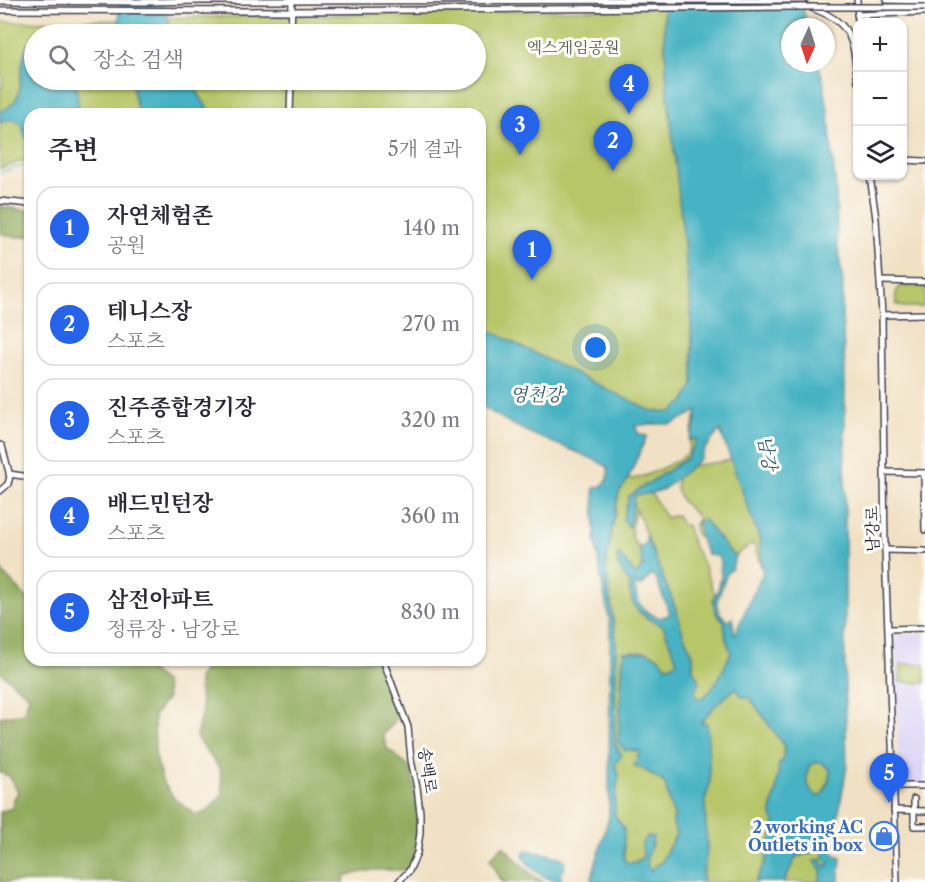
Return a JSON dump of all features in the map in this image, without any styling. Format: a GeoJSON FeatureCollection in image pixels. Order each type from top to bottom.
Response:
{"type":"FeatureCollection","features":[{"type":"Feature","properties":{"kind":"street"},"geometry":{"type":"LineString","coordinates":[[38,0],[38,10]]}},
{"type":"Feature","properties":{"kind":"street"},"geometry":{"type":"LineString","coordinates":[[291,24],[292,0]]}},
{"type":"Feature","properties":{"kind":"street"},"geometry":{"type":"LineString","coordinates":[[0,1],[805,0]]}},
{"type":"Feature","properties":{"kind":"street"},"geometry":{"type":"LineString","coordinates":[[857,0],[857,18]]}},
{"type":"Feature","properties":{"kind":"street"},"geometry":{"type":"LineString","coordinates":[[887,0],[925,1]]}},
{"type":"Feature","properties":{"kind":"street"},"geometry":{"type":"LineString","coordinates":[[810,7],[834,17],[846,29],[852,40],[857,72]]}},
{"type":"Feature","properties":{"kind":"street"},"geometry":{"type":"LineString","coordinates":[[0,10],[292,11],[925,7]]}},
{"type":"Feature","properties":{"kind":"street"},"geometry":{"type":"LineString","coordinates":[[857,15],[925,12]]}},
{"type":"Feature","properties":{"kind":"street"},"geometry":{"type":"LineString","coordinates":[[290,108],[291,90]]}},
{"type":"Feature","properties":{"kind":"street"},"geometry":{"type":"LineString","coordinates":[[907,160],[925,161]]}},
{"type":"Feature","properties":{"kind":"street","name":"남강로"},"geometry":{"type":"LineString","coordinates":[[870,180],[876,219],[882,315],[885,550],[897,882]]}},
{"type":"Feature","properties":{"kind":"street"},"geometry":{"type":"LineString","coordinates":[[0,201],[24,203]]}},
{"type":"Feature","properties":{"kind":"street"},"geometry":{"type":"LineString","coordinates":[[880,281],[925,282]]}},
{"type":"Feature","properties":{"kind":"street"},"geometry":{"type":"LineString","coordinates":[[882,315],[925,314]]}},
{"type":"Feature","properties":{"kind":"street"},"geometry":{"type":"LineString","coordinates":[[0,445],[9,474],[8,484],[0,491]]}},
{"type":"Feature","properties":{"kind":"street"},"geometry":{"type":"LineString","coordinates":[[885,472],[924,473],[925,530]]}},
{"type":"Feature","properties":{"kind":"street"},"geometry":{"type":"LineString","coordinates":[[9,474],[24,476]]}},
{"type":"Feature","properties":{"kind":"street"},"geometry":{"type":"LineString","coordinates":[[885,550],[925,551]]}},
{"type":"Feature","properties":{"kind":"street"},"geometry":{"type":"LineString","coordinates":[[889,629],[925,628]]}},
{"type":"Feature","properties":{"kind":"street","name":"송백로"},"geometry":{"type":"LineString","coordinates":[[384,666],[408,727],[420,813],[417,853],[409,871],[398,882]]}},
{"type":"Feature","properties":{"kind":"street"},"geometry":{"type":"LineString","coordinates":[[894,786],[925,786]]}},
{"type":"Feature","properties":{"kind":"street"},"geometry":{"type":"LineString","coordinates":[[914,799],[914,826],[925,826]]}},
{"type":"Feature","properties":{"kind":"street"},"geometry":{"type":"LineString","coordinates":[[894,810],[925,811]]}},
{"type":"Feature","properties":{"kind":"shaded area"},"geometry":{"type":"Polygon","coordinates":[[[899,634],[925,634],[925,784],[899,784],[896,639],[899,634]]]}},
{"type":"Feature","properties":{"kind":"green space","name":"엑스게임공원"},"geometry":{"type":"Polygon","coordinates":[[[663,8],[667,86],[690,299],[693,385],[685,401],[672,412],[652,411],[486,329],[486,108],[207,108],[196,90],[486,90],[486,24],[168,24],[167,18],[663,8]]]}},
{"type":"Feature","properties":{"kind":"green space"},"geometry":{"type":"Polygon","coordinates":[[[119,20],[120,24],[24,24],[24,90],[133,90],[137,108],[24,108],[24,161],[0,169],[0,88],[2,88],[0,22],[119,20]]]}},
{"type":"Feature","properties":{"kind":"green space"},"geometry":{"type":"Polygon","coordinates":[[[0,206],[24,210],[24,236],[14,237],[0,233],[0,206]]]}},
{"type":"Feature","properties":{"kind":"green space"},"geometry":{"type":"Polygon","coordinates":[[[900,286],[925,286],[925,307],[903,307],[896,304],[896,293],[900,286]]]}},
{"type":"Feature","properties":{"kind":"green space"},"geometry":{"type":"Polygon","coordinates":[[[697,411],[695,426],[690,437],[694,422],[697,411]]]}},
{"type":"Feature","properties":{"kind":"green space"},"geometry":{"type":"Polygon","coordinates":[[[698,438],[687,458],[629,496],[623,519],[629,527],[635,495],[651,493],[666,518],[677,515],[682,525],[687,525],[715,596],[713,600],[716,613],[724,622],[731,653],[713,687],[703,697],[697,699],[695,692],[699,681],[693,670],[693,655],[636,509],[632,534],[639,547],[643,566],[636,575],[619,555],[630,584],[629,591],[646,618],[663,626],[678,662],[667,667],[658,657],[648,652],[623,652],[628,750],[639,751],[637,760],[642,768],[665,783],[674,815],[673,823],[676,834],[662,862],[654,866],[651,872],[646,861],[653,843],[641,858],[629,864],[624,859],[624,829],[615,816],[619,774],[616,769],[615,745],[616,639],[606,570],[607,557],[619,492],[628,479],[650,474],[682,457],[688,453],[690,440],[698,438]]]}},
{"type":"Feature","properties":{"kind":"green space"},"geometry":{"type":"Polygon","coordinates":[[[732,460],[759,538],[763,572],[753,543],[735,556],[704,520],[707,554],[699,536],[696,535],[694,526],[699,518],[682,501],[676,490],[677,478],[692,466],[732,460]]]}},
{"type":"Feature","properties":{"kind":"green space"},"geometry":{"type":"Polygon","coordinates":[[[0,567],[24,595],[24,666],[145,666],[165,683],[167,698],[154,716],[155,753],[162,781],[174,798],[196,815],[207,811],[223,794],[220,769],[196,737],[202,710],[198,679],[206,666],[380,666],[400,715],[383,735],[387,748],[412,770],[418,816],[415,857],[409,870],[373,870],[344,876],[345,882],[0,882],[0,812],[12,808],[18,792],[9,776],[0,773],[0,717],[24,713],[29,696],[0,672],[0,567]]]}},
{"type":"Feature","properties":{"kind":"green space"},"geometry":{"type":"Polygon","coordinates":[[[901,664],[925,664],[925,683],[900,682],[901,664]]]}},
{"type":"Feature","properties":{"kind":"green space"},"geometry":{"type":"Polygon","coordinates":[[[736,688],[750,698],[784,746],[783,763],[780,762],[771,811],[775,825],[766,860],[755,882],[703,882],[707,852],[705,801],[710,782],[701,723],[715,706],[736,688]]]}},
{"type":"Feature","properties":{"kind":"green space"},"geometry":{"type":"Polygon","coordinates":[[[818,762],[830,769],[824,792],[819,797],[811,791],[807,783],[810,765],[818,762]]]}},
{"type":"Feature","properties":{"kind":"green space"},"geometry":{"type":"Polygon","coordinates":[[[503,846],[531,874],[543,882],[502,882],[490,859],[503,846]]]}},
{"type":"Feature","properties":{"kind":"green space"},"geometry":{"type":"Polygon","coordinates":[[[821,848],[830,860],[828,866],[823,865],[819,882],[784,882],[796,857],[821,848]]]}},
{"type":"Feature","properties":{"kind":"water"},"geometry":{"type":"Polygon","coordinates":[[[119,0],[163,0],[169,24],[120,24],[119,0]]]}},
{"type":"Feature","properties":{"kind":"water"},"geometry":{"type":"Polygon","coordinates":[[[663,0],[803,0],[805,18],[781,18],[781,72],[821,72],[823,79],[836,190],[837,241],[843,282],[847,766],[837,823],[826,838],[827,845],[837,857],[841,857],[839,882],[819,882],[822,871],[814,861],[820,859],[828,866],[830,861],[824,860],[824,852],[821,848],[796,857],[784,882],[755,882],[766,860],[775,825],[771,812],[779,762],[783,762],[784,746],[750,698],[742,697],[736,688],[715,706],[701,723],[707,723],[710,782],[705,801],[707,852],[703,882],[593,882],[591,880],[609,817],[610,624],[595,537],[594,488],[601,487],[608,479],[608,467],[524,430],[486,409],[486,329],[651,411],[672,412],[685,401],[693,385],[690,299],[667,86],[663,0]],[[697,411],[672,424],[635,426],[639,434],[647,436],[626,483],[619,492],[607,557],[606,570],[616,639],[615,745],[622,755],[616,763],[619,774],[615,816],[624,829],[624,859],[629,864],[643,857],[642,842],[648,836],[653,837],[647,858],[651,871],[654,866],[662,862],[676,835],[674,815],[665,783],[642,768],[634,766],[639,751],[625,751],[618,743],[623,652],[648,652],[667,667],[677,662],[663,626],[643,615],[634,606],[630,584],[618,566],[617,557],[619,554],[636,575],[643,566],[639,547],[646,542],[646,535],[693,655],[693,670],[699,681],[695,692],[697,699],[703,697],[713,687],[731,653],[724,622],[716,613],[713,600],[721,575],[719,557],[707,554],[699,535],[698,522],[704,520],[735,556],[732,569],[727,573],[717,601],[720,613],[727,621],[733,618],[734,636],[763,572],[759,538],[720,430],[704,450],[700,459],[664,489],[649,494],[635,495],[629,527],[623,519],[629,496],[687,458],[697,439],[689,440],[695,426],[697,411]],[[651,575],[641,587],[635,583],[636,596],[644,610],[661,618],[670,614],[655,576],[651,575]],[[821,762],[810,765],[807,774],[807,783],[811,791],[819,797],[827,785],[830,770],[821,762]]]}},
{"type":"Feature","properties":{"kind":"water"},"geometry":{"type":"Polygon","coordinates":[[[24,56],[24,90],[76,90],[79,108],[24,108],[24,134],[21,123],[10,119],[0,123],[0,112],[12,104],[18,96],[24,56]]]}},
{"type":"Feature","properties":{"kind":"water"},"geometry":{"type":"Polygon","coordinates":[[[133,90],[196,90],[207,108],[137,108],[133,90]]]}},
{"type":"Feature","properties":{"kind":"water"},"geometry":{"type":"Polygon","coordinates":[[[527,850],[561,857],[565,862],[564,871],[561,872],[561,881],[544,877],[531,867],[523,857],[527,850]]]}},
{"type":"Feature","properties":{"kind":"waterway"},"geometry":{"type":"LineString","coordinates":[[0,173],[24,166]]}},
{"type":"Feature","properties":{"kind":"place","name":"배드민턴장"},"geometry":{"type":"Point","coordinates":[629,114]}},
{"type":"Feature","properties":{"kind":"place","name":"진주종합경기장"},"geometry":{"type":"Point","coordinates":[520,155]}},
{"type":"Feature","properties":{"kind":"place","name":"테니스장"},"geometry":{"type":"Point","coordinates":[613,171]}},
{"type":"Feature","properties":{"kind":"place","name":"자연체험존"},"geometry":{"type":"Point","coordinates":[532,280]}},
{"type":"Feature","properties":{"kind":"place","name":"삼전아파트"},"geometry":{"type":"Point","coordinates":[889,803]}},
{"type":"Feature","properties":{"kind":"place","name":"2 working AC Outlets in box"},"geometry":{"type":"Point","coordinates":[884,836]}},
{"type":"Feature","properties":{"kind":"water label","name":"영천강"},"geometry":{"type":"Point","coordinates":[536,395]}},
{"type":"Feature","properties":{"kind":"water label","name":"남강"},"geometry":{"type":"Point","coordinates":[767,453]}}]}
